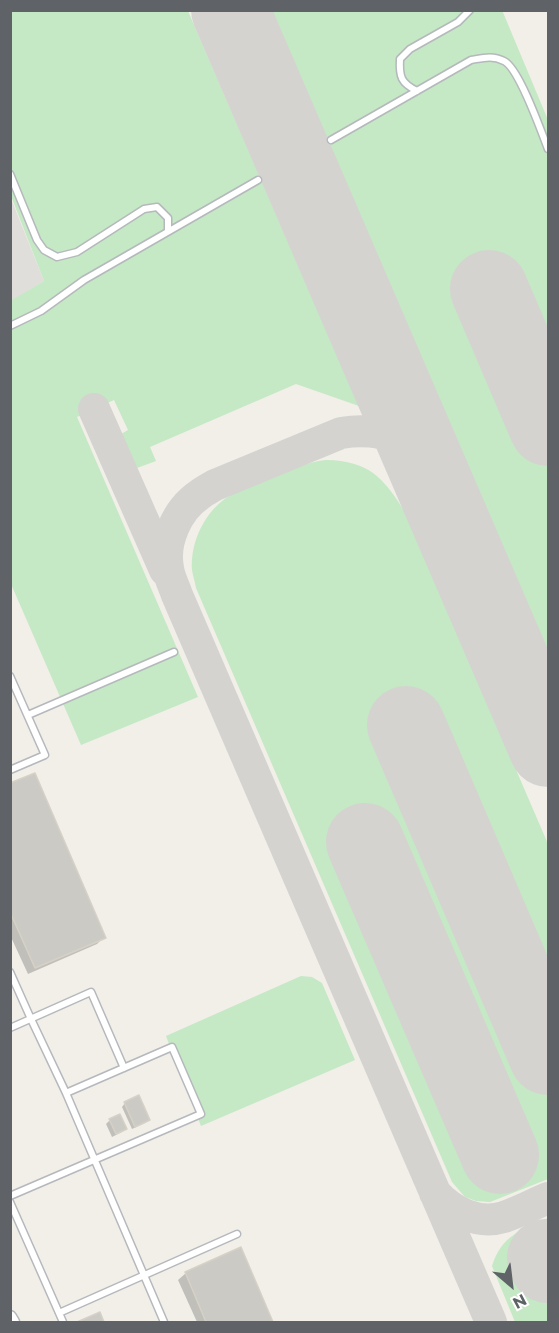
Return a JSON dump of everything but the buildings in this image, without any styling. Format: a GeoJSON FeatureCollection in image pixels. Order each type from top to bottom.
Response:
{"type":"FeatureCollection","features":[{"type":"Feature","properties":{"kind":"street"},"geometry":{"type":"LineString","coordinates":[[10,1317],[12,1323]]}},
{"type":"Feature","properties":{"kind":"lane"},"geometry":{"type":"LineString","coordinates":[[417,91],[406,86],[399,73],[400,59],[410,49],[458,22],[470,10]]}},
{"type":"Feature","properties":{"kind":"lane"},"geometry":{"type":"LineString","coordinates":[[331,140],[471,60],[492,57],[506,62],[517,75],[549,149]]}},
{"type":"Feature","properties":{"kind":"lane"},"geometry":{"type":"LineString","coordinates":[[10,174],[37,240],[44,250],[57,257],[77,252],[144,209],[157,207],[168,218],[168,231]]}},
{"type":"Feature","properties":{"kind":"lane"},"geometry":{"type":"LineString","coordinates":[[10,326],[40,310],[84,280],[258,180]]}},
{"type":"Feature","properties":{"kind":"lane"},"geometry":{"type":"LineString","coordinates":[[28,715],[174,652]]}},
{"type":"Feature","properties":{"kind":"lane"},"geometry":{"type":"LineString","coordinates":[[10,676],[45,755],[10,770]]}},
{"type":"Feature","properties":{"kind":"lane"},"geometry":{"type":"LineString","coordinates":[[10,972],[66,1093],[164,1323]]}},
{"type":"Feature","properties":{"kind":"lane"},"geometry":{"type":"LineString","coordinates":[[10,1028],[91,992],[124,1068]]}},
{"type":"Feature","properties":{"kind":"lane"},"geometry":{"type":"LineString","coordinates":[[10,1196],[201,1114],[172,1047],[66,1093]]}},
{"type":"Feature","properties":{"kind":"lane"},"geometry":{"type":"LineString","coordinates":[[10,1202],[63,1323]]}},
{"type":"Feature","properties":{"kind":"lane"},"geometry":{"type":"LineString","coordinates":[[59,1314],[237,1233]]}},
{"type":"Feature","properties":{"kind":"shaded area"},"geometry":{"type":"Polygon","coordinates":[[[10,196],[44,281],[11,301],[10,301],[10,196]]]}},
{"type":"Feature","properties":{"kind":"green space"},"geometry":{"type":"Polygon","coordinates":[[[502,10],[548,120],[548,651],[272,11],[502,10]]]}},
{"type":"Feature","properties":{"kind":"green space"},"geometry":{"type":"Polygon","coordinates":[[[11,11],[188,11],[359,406],[296,384],[150,447],[156,461],[137,468],[121,434],[128,430],[114,400],[77,417],[198,697],[81,745],[11,584],[10,301],[44,281],[11,196],[11,11]]]}},
{"type":"Feature","properties":{"kind":"green space"},"geometry":{"type":"Polygon","coordinates":[[[326,460],[353,464],[373,473],[382,480],[405,512],[548,844],[548,1179],[490,1202],[465,1197],[452,1182],[196,588],[192,570],[194,548],[201,527],[222,501],[240,490],[290,470],[326,460]]]}},
{"type":"Feature","properties":{"kind":"green space"},"geometry":{"type":"Polygon","coordinates":[[[301,976],[312,977],[322,983],[355,1060],[201,1126],[166,1036],[301,976]]]}},
{"type":"Feature","properties":{"kind":"green space"},"geometry":{"type":"Polygon","coordinates":[[[548,1218],[548,1322],[515,1322],[492,1266],[507,1240],[521,1230],[548,1218]]]}},
{"type":"Feature","properties":{"kind":"taxiway"},"geometry":{"type":"LineString","coordinates":[[94,409],[165,570]]}},
{"type":"Feature","properties":{"kind":"taxiway"},"geometry":{"type":"LineString","coordinates":[[419,449],[403,440],[384,434],[363,431],[341,433],[215,485],[191,501],[178,518],[170,537],[167,558],[169,575],[177,595],[491,1322]]}},
{"type":"Feature","properties":{"kind":"taxiway"},"geometry":{"type":"LineString","coordinates":[[435,1193],[457,1211],[485,1219],[504,1217],[548,1198]]}},
{"type":"Feature","properties":{"kind":"runway"},"geometry":{"type":"LineString","coordinates":[[230,10],[548,748]]}},
{"type":"Feature","properties":{"kind":"runway"},"geometry":{"type":"LineString","coordinates":[[489,289],[548,427]]}},
{"type":"Feature","properties":{"kind":"runway"},"geometry":{"type":"LineString","coordinates":[[406,725],[548,1056]]}},
{"type":"Feature","properties":{"kind":"runway"},"geometry":{"type":"LineString","coordinates":[[365,842],[500,1155]]}},
{"type":"Feature","properties":{"kind":"runway"},"geometry":{"type":"LineString","coordinates":[[546,1258],[548,1264]]}}]}
